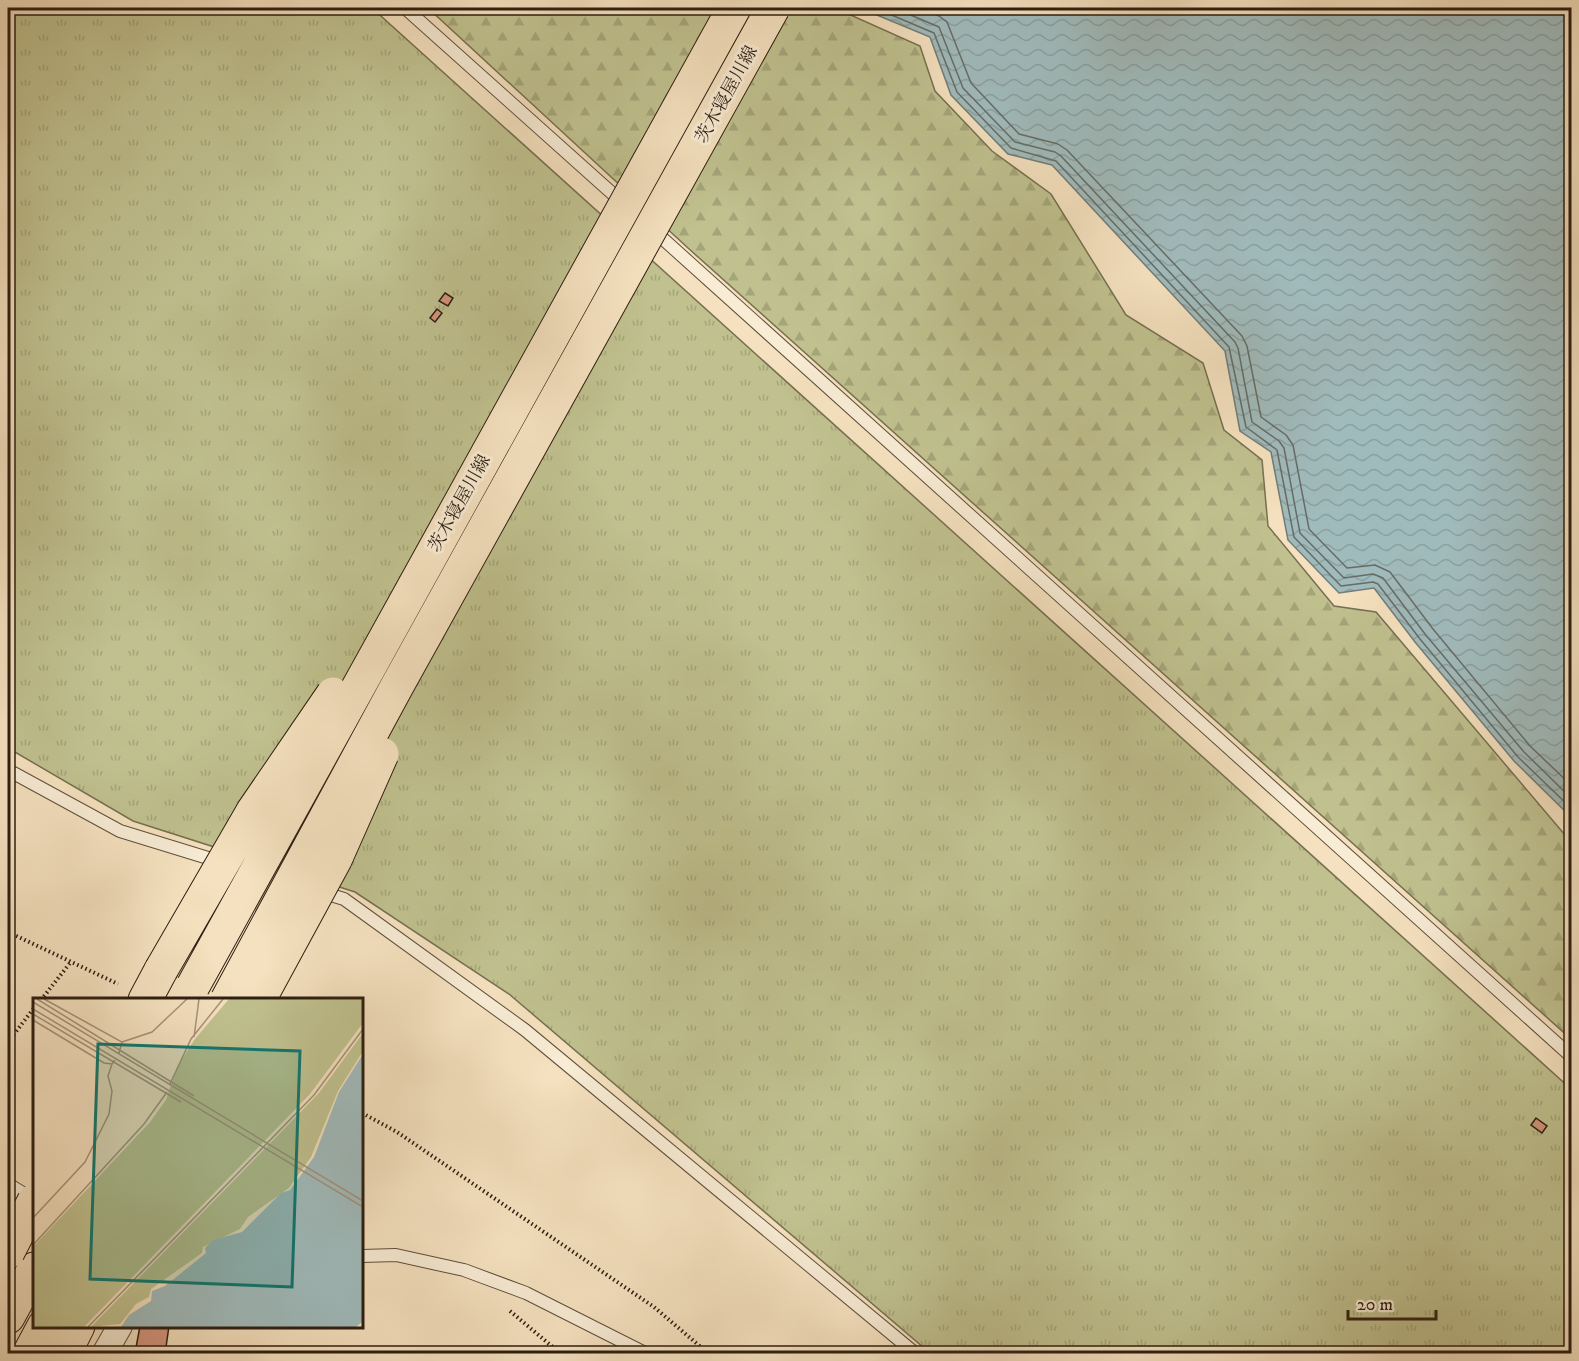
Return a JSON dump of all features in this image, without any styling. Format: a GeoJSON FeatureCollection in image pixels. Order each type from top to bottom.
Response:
{"type":"FeatureCollection","features":[{"type":"Feature","properties":{"kind":"main road","name":"茨木寝屋川線"},"geometry":{"type":"LineString","coordinates":[[190,993],[734,8]]}},
{"type":"Feature","properties":{"kind":"main road","name":"茨木寝屋川線"},"geometry":{"type":"LineString","coordinates":[[228,998],[773,8]]}},
{"type":"Feature","properties":{"kind":"main road"},"geometry":{"type":"LineString","coordinates":[[136,994],[161,970],[253,811],[450,520]]}},
{"type":"Feature","properties":{"kind":"main road"},"geometry":{"type":"LineString","coordinates":[[260,998],[334,860],[479,539]]}},
{"type":"Feature","properties":{"kind":"main road"},"geometry":{"type":"LineString","coordinates":[[8,1252],[33,1203]]}},
{"type":"Feature","properties":{"kind":"main road"},"geometry":{"type":"LineString","coordinates":[[8,1317],[33,1271]]}},
{"type":"Feature","properties":{"kind":"main road"},"geometry":{"type":"LineString","coordinates":[[29,1353],[43,1328]]}},
{"type":"Feature","properties":{"kind":"main road"},"geometry":{"type":"LineString","coordinates":[[63,1353],[77,1328]]}},
{"type":"Feature","properties":{"kind":"street"},"geometry":{"type":"LineString","coordinates":[[8,1191],[33,1206]]}},
{"type":"Feature","properties":{"kind":"street"},"geometry":{"type":"LineString","coordinates":[[104,1353],[119,1328]]}},
{"type":"Feature","properties":{"kind":"lane"},"geometry":{"type":"LineString","coordinates":[[405,8],[1572,1057]]}},
{"type":"Feature","properties":{"kind":"lane"},"geometry":{"type":"LineString","coordinates":[[8,770],[120,831],[344,899],[525,1030],[916,1353]]}},
{"type":"Feature","properties":{"kind":"lane"},"geometry":{"type":"LineString","coordinates":[[363,1256],[396,1256],[464,1270],[526,1293],[647,1353]]}},
{"type":"Feature","properties":{"kind":"path"},"geometry":{"type":"LineString","coordinates":[[8,932],[136,994]]}},
{"type":"Feature","properties":{"kind":"path"},"geometry":{"type":"LineString","coordinates":[[42,998],[70,963]]}},
{"type":"Feature","properties":{"kind":"path"},"geometry":{"type":"LineString","coordinates":[[8,1042],[33,1009]]}},
{"type":"Feature","properties":{"kind":"path"},"geometry":{"type":"LineString","coordinates":[[363,1114],[397,1132],[644,1300],[709,1353]]}},
{"type":"Feature","properties":{"kind":"green space"},"geometry":{"type":"Polygon","coordinates":[[[8,8],[372,8],[1571,1089],[1571,1353],[930,1353],[509,994],[355,892],[133,821],[8,748],[8,8]]]}},
{"type":"Feature","properties":{"kind":"green space"},"geometry":{"type":"Polygon","coordinates":[[[428,8],[835,8],[920,46],[935,91],[992,151],[1051,194],[1126,315],[1203,363],[1224,430],[1262,460],[1268,526],[1334,606],[1376,612],[1571,842],[1571,1039],[688,248],[428,8]]]}},
{"type":"Feature","properties":{"kind":"water"},"geometry":{"type":"Polygon","coordinates":[[[860,8],[1571,8],[1571,817],[1514,761],[1415,642],[1374,588],[1339,593],[1288,540],[1271,452],[1240,431],[1225,351],[1052,165],[1008,154],[951,95],[930,37],[860,8]]]}},
{"type":"Feature","properties":{"kind":"building"},"geometry":{"type":"Polygon","coordinates":[[[445,293],[453,298],[448,306],[439,301],[445,293]]]}},
{"type":"Feature","properties":{"kind":"building"},"geometry":{"type":"Polygon","coordinates":[[[437,309],[442,313],[435,322],[430,318],[437,309]]]}},
{"type":"Feature","properties":{"kind":"building"},"geometry":{"type":"Polygon","coordinates":[[[1536,1118],[1547,1126],[1542,1133],[1531,1125],[1536,1118]]]}},
{"type":"Feature","properties":{"kind":"building"},"geometry":{"type":"Polygon","coordinates":[[[140,1328],[169,1328],[165,1354],[135,1353],[140,1328]]]}}]}
